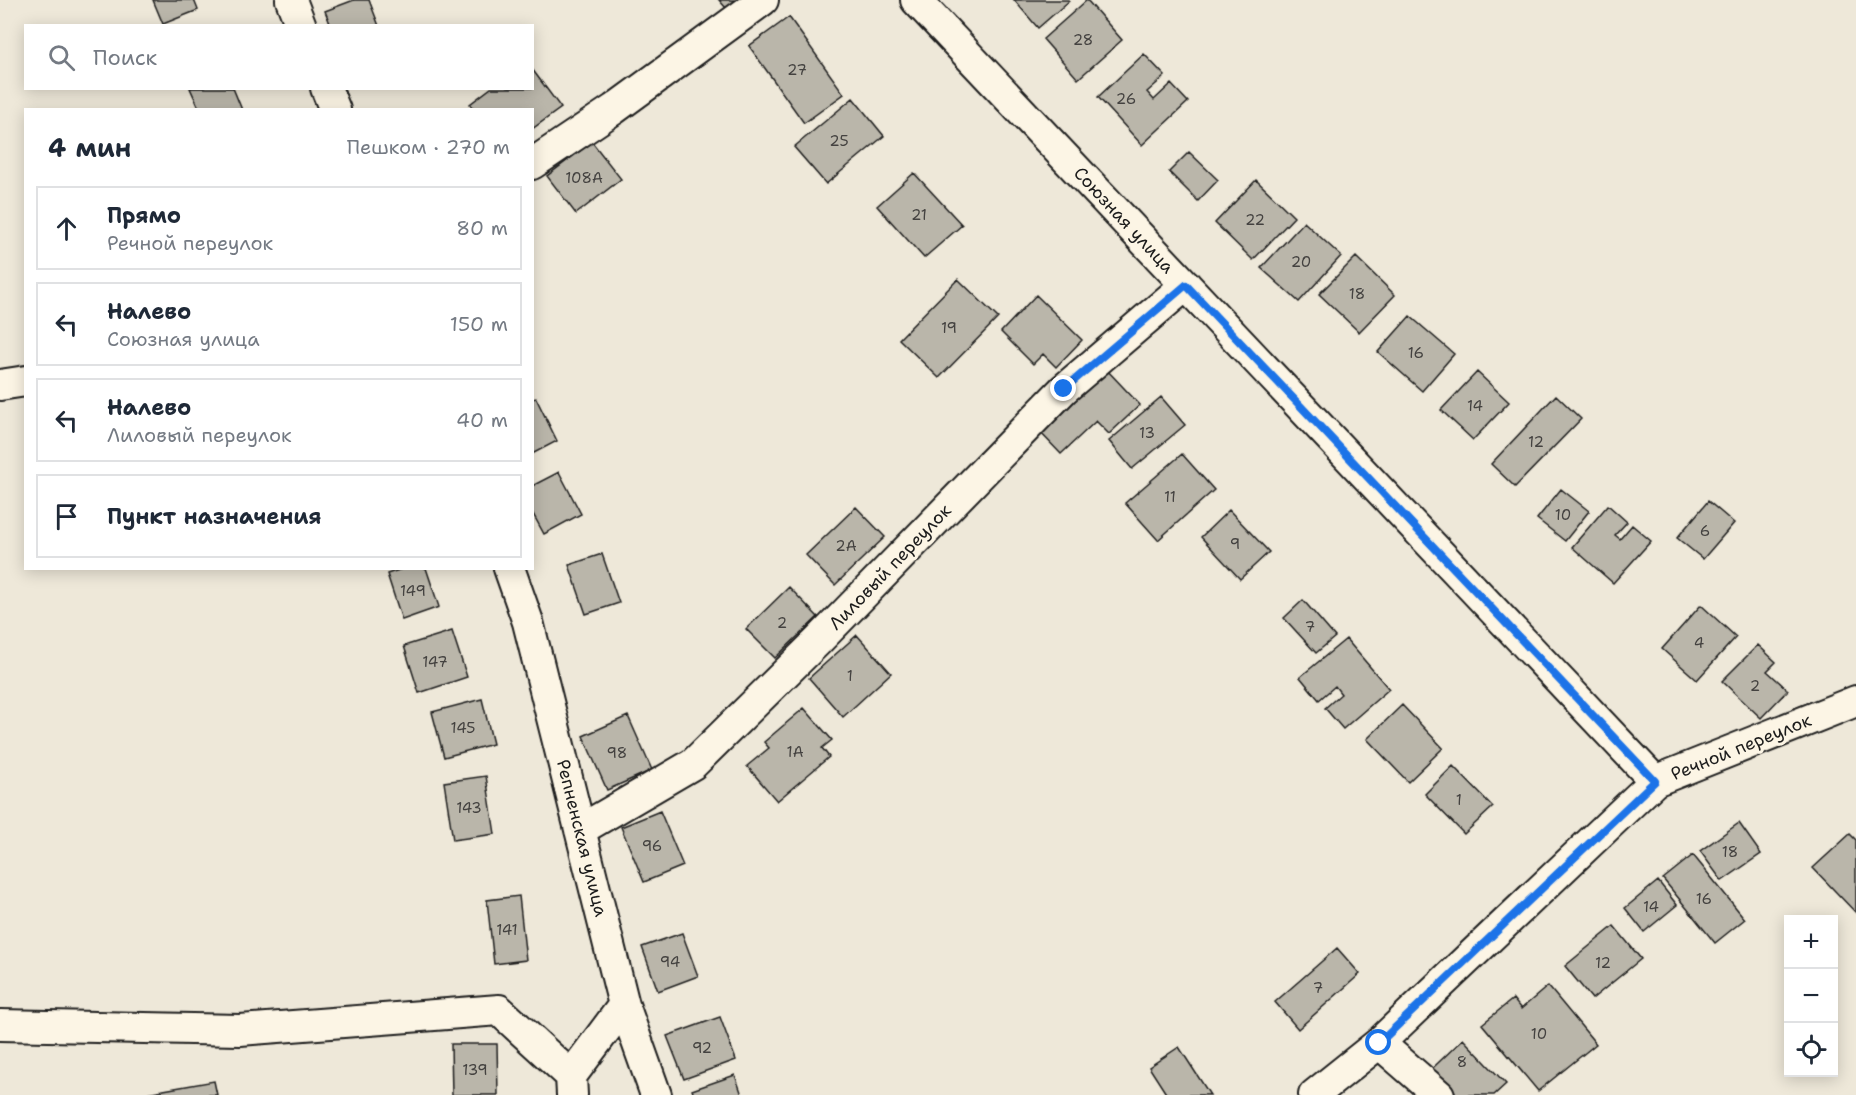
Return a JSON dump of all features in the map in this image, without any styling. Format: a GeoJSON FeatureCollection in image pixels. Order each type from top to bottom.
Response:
{"type":"FeatureCollection","features":[{"type":"Feature","properties":{"kind":"street"},"geometry":{"type":"LineString","coordinates":[[291,0],[301,24]]}},
{"type":"Feature","properties":{"kind":"street"},"geometry":{"type":"LineString","coordinates":[[534,163],[614,109],[763,0]]}},
{"type":"Feature","properties":{"kind":"street","name":"Союзная улица"},"geometry":{"type":"LineString","coordinates":[[915,0],[1655,781]]}},
{"type":"Feature","properties":{"kind":"street"},"geometry":{"type":"LineString","coordinates":[[327,90],[333,108]]}},
{"type":"Feature","properties":{"kind":"street","name":"Лиловый переулок"},"geometry":{"type":"LineString","coordinates":[[580,830],[693,764],[818,641],[1064,389],[1186,285]]}},
{"type":"Feature","properties":{"kind":"street"},"geometry":{"type":"LineString","coordinates":[[0,385],[24,381]]}},
{"type":"Feature","properties":{"kind":"street","name":"Репненская улица"},"geometry":{"type":"LineString","coordinates":[[509,570],[528,622],[624,1005],[656,1095]]}},
{"type":"Feature","properties":{"kind":"street","name":"Речной переулок"},"geometry":{"type":"LineString","coordinates":[[1314,1095],[1379,1043],[1655,781],[1856,701]]}},
{"type":"Feature","properties":{"kind":"street"},"geometry":{"type":"LineString","coordinates":[[0,1025],[240,1030],[499,1010],[572,1085],[624,1005]]}},
{"type":"Feature","properties":{"kind":"street"},"geometry":{"type":"LineString","coordinates":[[1379,1043],[1439,1095]]}},
{"type":"Feature","properties":{"kind":"building"},"geometry":{"type":"Polygon","coordinates":[[[153,0],[194,0],[198,10],[163,24],[153,0]]]}},
{"type":"Feature","properties":{"kind":"building"},"geometry":{"type":"Polygon","coordinates":[[[354,0],[369,0],[378,24],[330,24],[325,11],[354,0]]]}},
{"type":"Feature","properties":{"kind":"building"},"geometry":{"type":"Polygon","coordinates":[[[719,0],[737,0],[726,8],[719,0]]]}},
{"type":"Feature","properties":{"kind":"building"},"geometry":{"type":"Polygon","coordinates":[[[1014,0],[1068,0],[1069,1],[1038,28],[1014,0]]]}},
{"type":"Feature","properties":{"kind":"building"},"geometry":{"type":"Polygon","coordinates":[[[1087,0],[1122,40],[1078,79],[1043,39],[1087,0]]]}},
{"type":"Feature","properties":{"kind":"building"},"geometry":{"type":"Polygon","coordinates":[[[789,17],[844,94],[804,123],[749,46],[789,17]]]}},
{"type":"Feature","properties":{"kind":"building"},"geometry":{"type":"Polygon","coordinates":[[[1144,54],[1165,76],[1147,92],[1154,100],[1171,84],[1188,102],[1142,145],[1098,97],[1144,54]]]}},
{"type":"Feature","properties":{"kind":"building"},"geometry":{"type":"Polygon","coordinates":[[[534,72],[561,108],[534,128],[534,108],[473,108],[470,104],[488,90],[534,90],[534,72]]]}},
{"type":"Feature","properties":{"kind":"building"},"geometry":{"type":"Polygon","coordinates":[[[191,90],[234,90],[241,108],[199,108],[191,90]]]}},
{"type":"Feature","properties":{"kind":"building"},"geometry":{"type":"Polygon","coordinates":[[[853,98],[884,136],[826,184],[794,147],[853,98]]]}},
{"type":"Feature","properties":{"kind":"building"},"geometry":{"type":"Polygon","coordinates":[[[592,142],[621,179],[576,214],[547,176],[592,142]]]}},
{"type":"Feature","properties":{"kind":"building"},"geometry":{"type":"Polygon","coordinates":[[[1189,152],[1218,180],[1198,201],[1169,172],[1189,152]]]}},
{"type":"Feature","properties":{"kind":"building"},"geometry":{"type":"Polygon","coordinates":[[[914,173],[962,225],[924,258],[877,206],[914,173]]]}},
{"type":"Feature","properties":{"kind":"building"},"geometry":{"type":"Polygon","coordinates":[[[1256,180],[1294,217],[1253,260],[1215,223],[1256,180]]]}},
{"type":"Feature","properties":{"kind":"building"},"geometry":{"type":"Polygon","coordinates":[[[1304,222],[1341,256],[1299,302],[1261,268],[1304,222]]]}},
{"type":"Feature","properties":{"kind":"building"},"geometry":{"type":"Polygon","coordinates":[[[1356,257],[1395,295],[1359,332],[1319,294],[1356,257]]]}},
{"type":"Feature","properties":{"kind":"building"},"geometry":{"type":"Polygon","coordinates":[[[958,279],[998,318],[939,378],[899,339],[958,279]]]}},
{"type":"Feature","properties":{"kind":"building"},"geometry":{"type":"Polygon","coordinates":[[[1036,295],[1082,340],[1056,367],[1043,354],[1033,364],[1001,332],[1036,295]]]}},
{"type":"Feature","properties":{"kind":"building"},"geometry":{"type":"Polygon","coordinates":[[[1410,316],[1454,354],[1422,391],[1378,352],[1410,316]]]}},
{"type":"Feature","properties":{"kind":"building"},"geometry":{"type":"Polygon","coordinates":[[[1106,369],[1140,405],[1109,434],[1096,421],[1061,454],[1039,431],[1106,369]]]}},
{"type":"Feature","properties":{"kind":"building"},"geometry":{"type":"Polygon","coordinates":[[[1477,372],[1509,402],[1473,440],[1441,410],[1477,372]]]}},
{"type":"Feature","properties":{"kind":"building"},"geometry":{"type":"Polygon","coordinates":[[[1556,395],[1581,419],[1515,487],[1491,464],[1556,395]]]}},
{"type":"Feature","properties":{"kind":"building"},"geometry":{"type":"Polygon","coordinates":[[[1161,397],[1185,425],[1132,469],[1109,441],[1161,397]]]}},
{"type":"Feature","properties":{"kind":"building"},"geometry":{"type":"Polygon","coordinates":[[[534,398],[536,398],[557,441],[534,453],[534,398]]]}},
{"type":"Feature","properties":{"kind":"building"},"geometry":{"type":"Polygon","coordinates":[[[1182,454],[1214,490],[1158,540],[1125,503],[1182,454]]]}},
{"type":"Feature","properties":{"kind":"building"},"geometry":{"type":"Polygon","coordinates":[[[559,472],[581,514],[544,534],[534,516],[534,485],[559,472]]]}},
{"type":"Feature","properties":{"kind":"building"},"geometry":{"type":"Polygon","coordinates":[[[1561,489],[1589,511],[1565,541],[1537,519],[1561,489]]]}},
{"type":"Feature","properties":{"kind":"building"},"geometry":{"type":"Polygon","coordinates":[[[1708,501],[1734,523],[1703,559],[1677,538],[1708,501]]]}},
{"type":"Feature","properties":{"kind":"building"},"geometry":{"type":"Polygon","coordinates":[[[1608,505],[1627,522],[1615,535],[1620,539],[1632,525],[1651,541],[1613,583],[1572,547],[1608,505]]]}},
{"type":"Feature","properties":{"kind":"building"},"geometry":{"type":"Polygon","coordinates":[[[856,507],[885,537],[835,585],[806,555],[856,507]]]}},
{"type":"Feature","properties":{"kind":"building"},"geometry":{"type":"Polygon","coordinates":[[[1229,510],[1269,552],[1240,579],[1201,537],[1229,510]]]}},
{"type":"Feature","properties":{"kind":"building"},"geometry":{"type":"Polygon","coordinates":[[[602,554],[619,603],[586,614],[569,565],[602,554]]]}},
{"type":"Feature","properties":{"kind":"building"},"geometry":{"type":"Polygon","coordinates":[[[399,570],[427,570],[439,607],[402,620],[387,574],[399,570]]]}},
{"type":"Feature","properties":{"kind":"building"},"geometry":{"type":"Polygon","coordinates":[[[789,587],[818,617],[775,658],[746,629],[789,587]]]}},
{"type":"Feature","properties":{"kind":"building"},"geometry":{"type":"Polygon","coordinates":[[[1303,600],[1335,637],[1316,653],[1284,618],[1303,600]]]}},
{"type":"Feature","properties":{"kind":"building"},"geometry":{"type":"Polygon","coordinates":[[[1701,605],[1736,637],[1697,680],[1662,649],[1701,605]]]}},
{"type":"Feature","properties":{"kind":"building"},"geometry":{"type":"Polygon","coordinates":[[[452,631],[467,677],[419,693],[404,646],[452,631]]]}},
{"type":"Feature","properties":{"kind":"building"},"geometry":{"type":"Polygon","coordinates":[[[857,635],[891,673],[843,717],[809,678],[857,635]]]}},
{"type":"Feature","properties":{"kind":"building"},"geometry":{"type":"Polygon","coordinates":[[[1346,639],[1389,689],[1343,729],[1325,708],[1341,694],[1335,686],[1319,700],[1300,677],[1346,639]]]}},
{"type":"Feature","properties":{"kind":"building"},"geometry":{"type":"Polygon","coordinates":[[[1758,645],[1776,662],[1767,671],[1788,690],[1761,718],[1722,681],[1758,645]]]}},
{"type":"Feature","properties":{"kind":"building"},"geometry":{"type":"Polygon","coordinates":[[[482,699],[493,744],[444,757],[432,712],[482,699]]]}},
{"type":"Feature","properties":{"kind":"building"},"geometry":{"type":"Polygon","coordinates":[[[1402,705],[1443,748],[1408,782],[1367,739],[1402,705]]]}},
{"type":"Feature","properties":{"kind":"building"},"geometry":{"type":"Polygon","coordinates":[[[804,708],[832,740],[822,748],[829,757],[777,801],[747,766],[769,748],[764,742],[804,708]]]}},
{"type":"Feature","properties":{"kind":"building"},"geometry":{"type":"Polygon","coordinates":[[[628,716],[652,770],[607,790],[583,736],[628,716]]]}},
{"type":"Feature","properties":{"kind":"building"},"geometry":{"type":"Polygon","coordinates":[[[1453,766],[1493,807],[1464,834],[1425,794],[1453,766]]]}},
{"type":"Feature","properties":{"kind":"building"},"geometry":{"type":"Polygon","coordinates":[[[486,776],[495,834],[453,840],[444,782],[486,776]]]}},
{"type":"Feature","properties":{"kind":"building"},"geometry":{"type":"Polygon","coordinates":[[[660,811],[683,866],[644,882],[621,827],[660,811]]]}},
{"type":"Feature","properties":{"kind":"building"},"geometry":{"type":"Polygon","coordinates":[[[1739,823],[1761,854],[1722,881],[1700,851],[1739,823]]]}},
{"type":"Feature","properties":{"kind":"building"},"geometry":{"type":"Polygon","coordinates":[[[1850,834],[1856,840],[1856,913],[1813,868],[1850,834]]]}},
{"type":"Feature","properties":{"kind":"building"},"geometry":{"type":"Polygon","coordinates":[[[1693,855],[1745,919],[1715,943],[1663,879],[1693,855]]]}},
{"type":"Feature","properties":{"kind":"building"},"geometry":{"type":"Polygon","coordinates":[[[1658,881],[1677,905],[1644,932],[1625,908],[1658,881]]]}},
{"type":"Feature","properties":{"kind":"building"},"geometry":{"type":"Polygon","coordinates":[[[519,896],[526,960],[494,964],[487,900],[519,896]]]}},
{"type":"Feature","properties":{"kind":"building"},"geometry":{"type":"Polygon","coordinates":[[[1614,926],[1641,959],[1592,999],[1565,966],[1614,926]]]}},
{"type":"Feature","properties":{"kind":"building"},"geometry":{"type":"Polygon","coordinates":[[[682,933],[698,976],[658,991],[642,947],[682,933]]]}},
{"type":"Feature","properties":{"kind":"building"},"geometry":{"type":"Polygon","coordinates":[[[1337,948],[1360,974],[1298,1029],[1275,1002],[1337,948]]]}},
{"type":"Feature","properties":{"kind":"building"},"geometry":{"type":"Polygon","coordinates":[[[1548,986],[1596,1044],[1538,1091],[1482,1024],[1513,999],[1521,1009],[1548,986]]]}},
{"type":"Feature","properties":{"kind":"building"},"geometry":{"type":"Polygon","coordinates":[[[720,1017],[736,1060],[684,1079],[667,1036],[720,1017]]]}},
{"type":"Feature","properties":{"kind":"building"},"geometry":{"type":"Polygon","coordinates":[[[1463,1039],[1506,1084],[1494,1095],[1426,1095],[1416,1084],[1463,1039]]]}},
{"type":"Feature","properties":{"kind":"building"},"geometry":{"type":"Polygon","coordinates":[[[451,1044],[497,1044],[498,1095],[452,1095],[451,1044]]]}},
{"type":"Feature","properties":{"kind":"building"},"geometry":{"type":"Polygon","coordinates":[[[1179,1047],[1210,1095],[1167,1095],[1149,1067],[1179,1047]]]}},
{"type":"Feature","properties":{"kind":"building"},"geometry":{"type":"Polygon","coordinates":[[[735,1075],[742,1095],[694,1095],[692,1090],[735,1075]]]}},
{"type":"Feature","properties":{"kind":"building"},"geometry":{"type":"Polygon","coordinates":[[[214,1081],[217,1095],[147,1095],[147,1093],[214,1081]]]}},
{"type":"Feature","properties":{"kind":"route"},"geometry":{"type":"LineString","coordinates":[[1064,389],[1186,285],[1655,781],[1379,1043]]}}]}
